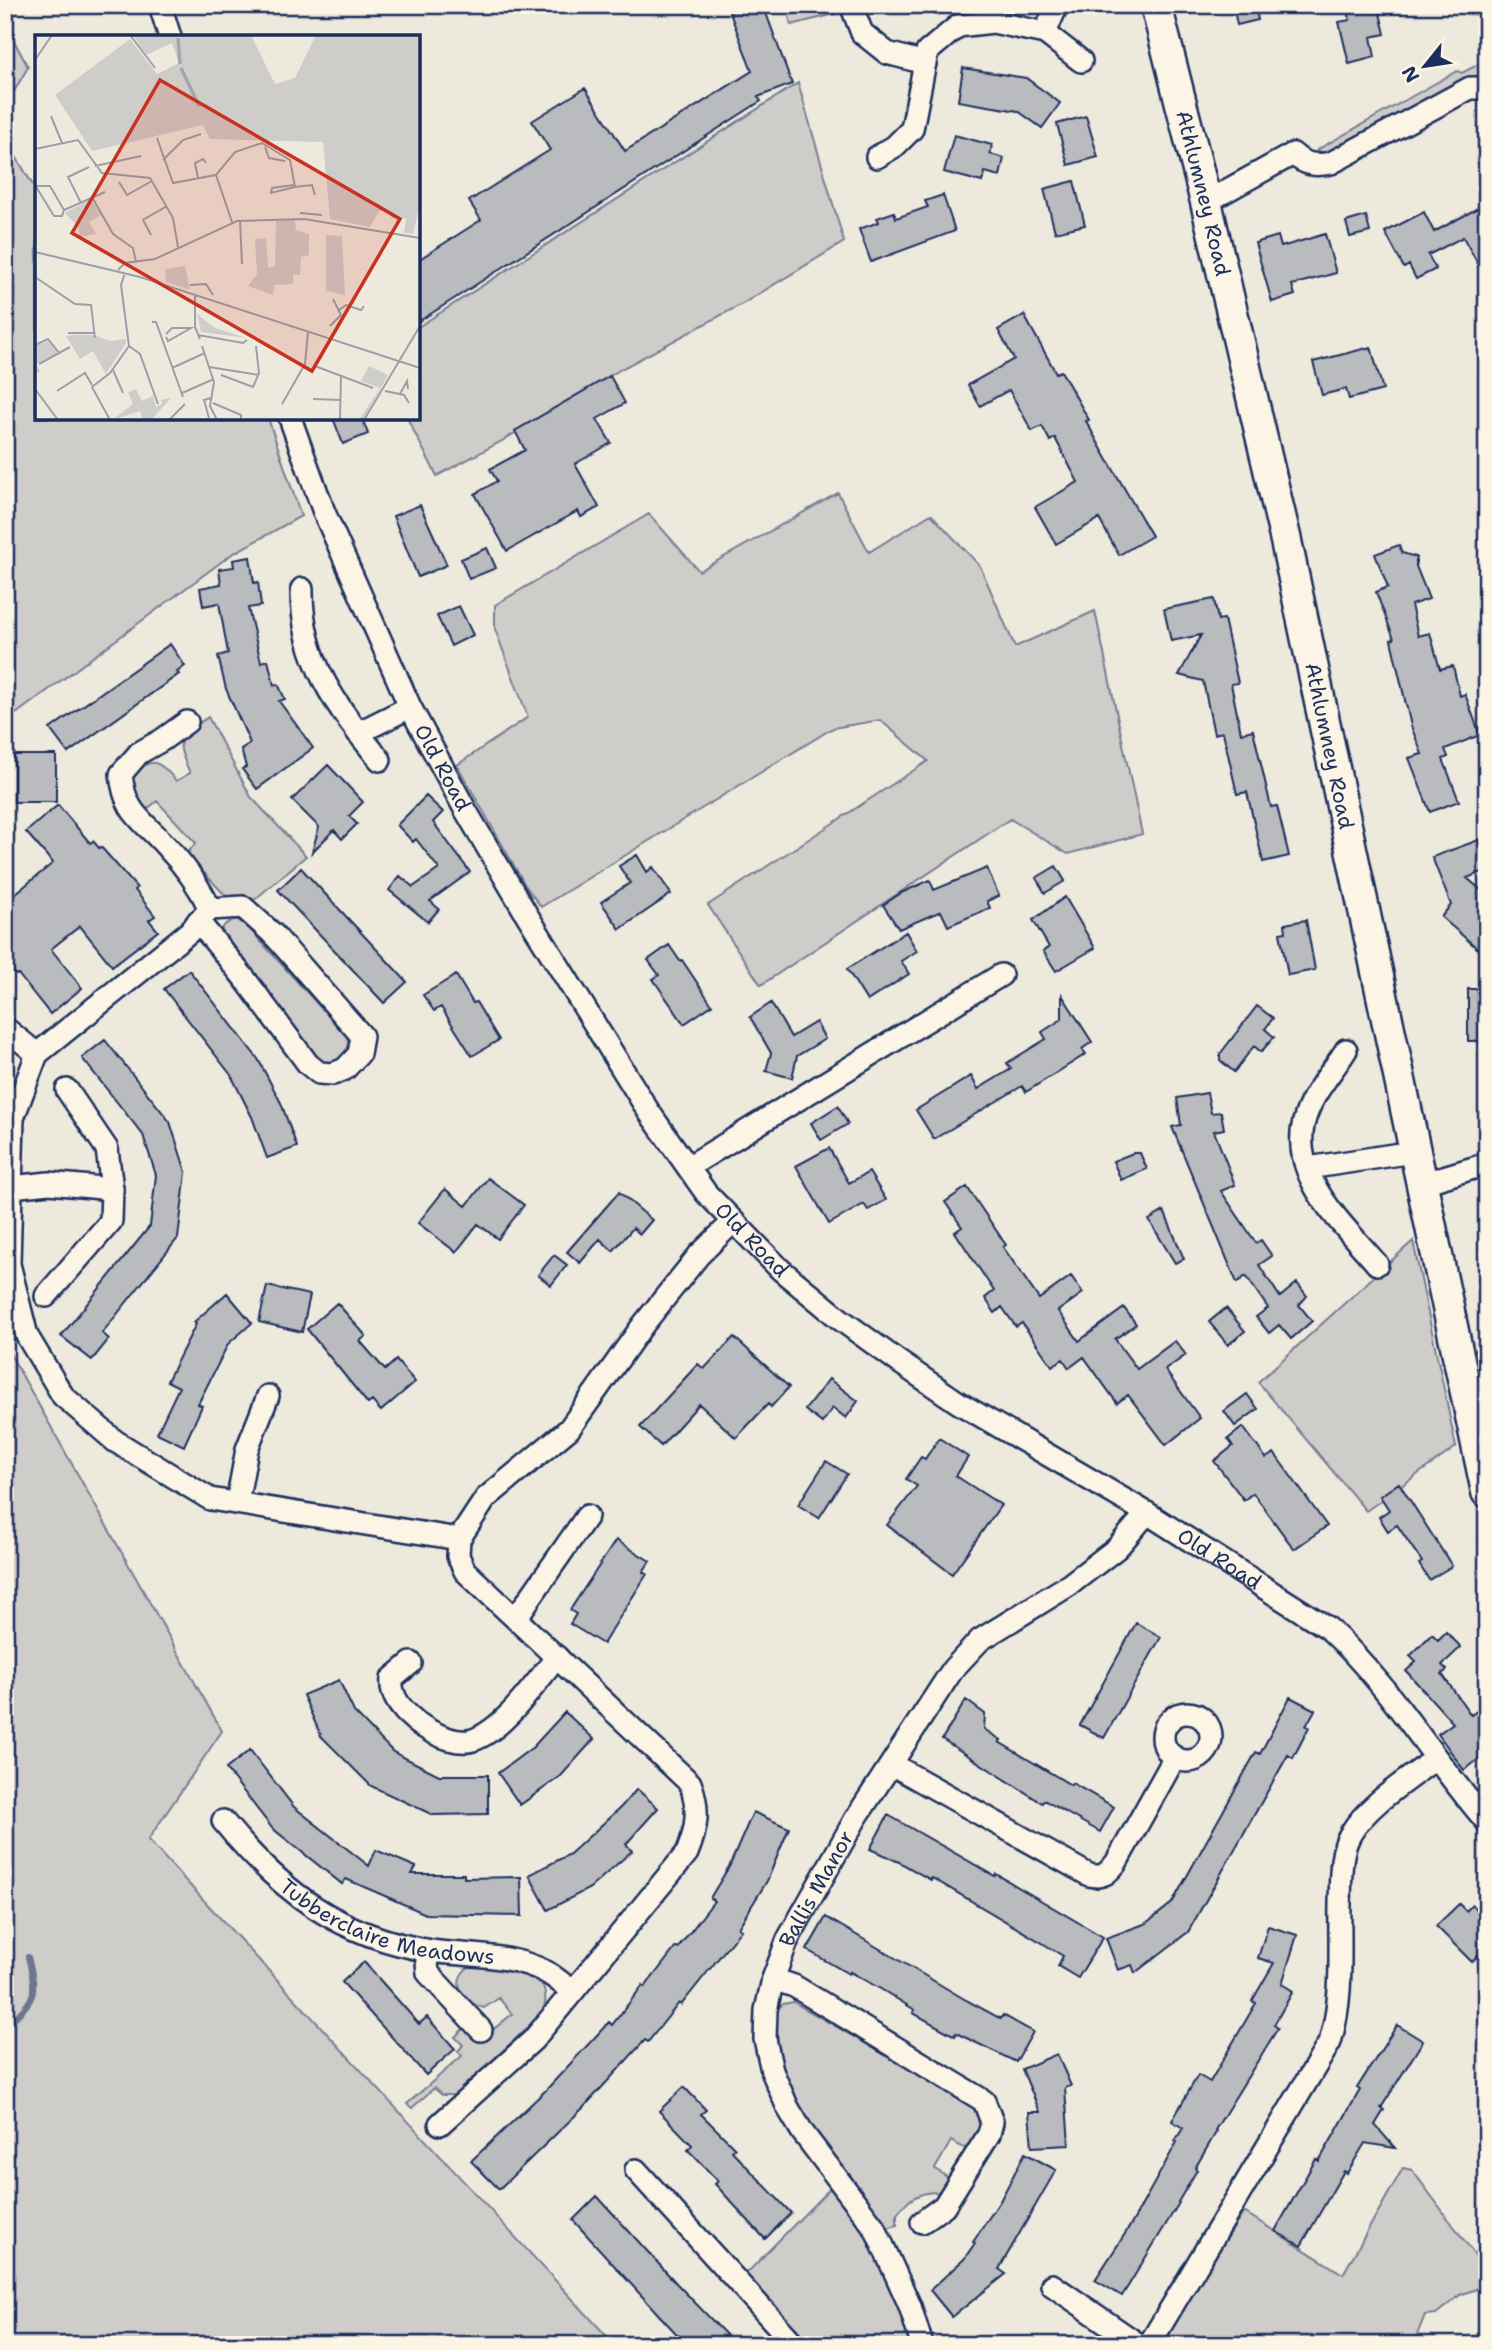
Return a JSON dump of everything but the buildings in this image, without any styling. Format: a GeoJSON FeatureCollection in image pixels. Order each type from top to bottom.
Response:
{"type":"FeatureCollection","features":[{"type":"Feature","properties":{"kind":"main road","name":"Athlumney Road"},"geometry":{"type":"LineString","coordinates":[[1156,5],[1206,202],[1286,541],[1487,1492]]}},
{"type":"Feature","properties":{"kind":"street"},"geometry":{"type":"LineString","coordinates":[[160,5],[169,35]]}},
{"type":"Feature","properties":{"kind":"street"},"geometry":{"type":"LineString","coordinates":[[850,5],[862,33],[887,53],[925,63]]}},
{"type":"Feature","properties":{"kind":"street"},"geometry":{"type":"LineString","coordinates":[[1045,33],[1057,5]]}},
{"type":"Feature","properties":{"kind":"street"},"geometry":{"type":"LineString","coordinates":[[877,157],[895,146],[912,129],[927,52],[958,26],[993,22],[1045,33],[1081,61]]}},
{"type":"Feature","properties":{"kind":"street"},"geometry":{"type":"LineString","coordinates":[[1206,202],[1293,154],[1302,162],[1317,166],[1331,163],[1470,88],[1487,88]]}},
{"type":"Feature","properties":{"kind":"street","name":"Old Road"},"geometry":{"type":"LineString","coordinates":[[291,420],[324,513],[410,707],[466,811],[527,915],[649,1112],[706,1193],[781,1270],[840,1319],[899,1362],[958,1403],[1147,1513],[1328,1628],[1368,1668],[1487,1822]]}},
{"type":"Feature","properties":{"kind":"street"},"geometry":{"type":"LineString","coordinates":[[302,589],[305,627],[324,684],[337,706],[380,760]]}},
{"type":"Feature","properties":{"kind":"street"},"geometry":{"type":"LineString","coordinates":[[358,733],[410,707]]}},
{"type":"Feature","properties":{"kind":"street"},"geometry":{"type":"LineString","coordinates":[[187,722],[139,753],[121,774],[123,794],[139,821],[164,844],[200,888],[204,915],[245,979],[308,1064],[319,1073],[333,1074],[345,1069],[359,1054],[362,1035],[274,935],[243,907],[204,915],[189,932],[37,1054],[13,1118],[9,1264],[27,1336],[63,1396],[116,1441],[210,1499],[459,1539]]}},
{"type":"Feature","properties":{"kind":"street"},"geometry":{"type":"LineString","coordinates":[[688,1167],[1001,975]]}},
{"type":"Feature","properties":{"kind":"street"},"geometry":{"type":"LineString","coordinates":[[5,1028],[37,1054]]}},
{"type":"Feature","properties":{"kind":"street"},"geometry":{"type":"LineString","coordinates":[[1346,1050],[1306,1115],[1302,1132],[1303,1151],[1308,1168],[1325,1202],[1377,1264]]}},
{"type":"Feature","properties":{"kind":"street"},"geometry":{"type":"LineString","coordinates":[[46,1296],[111,1221],[112,1189],[107,1149],[67,1090]]}},
{"type":"Feature","properties":{"kind":"street"},"geometry":{"type":"LineString","coordinates":[[1308,1168],[1413,1152]]}},
{"type":"Feature","properties":{"kind":"street"},"geometry":{"type":"LineString","coordinates":[[1420,1184],[1487,1164]]}},
{"type":"Feature","properties":{"kind":"street"},"geometry":{"type":"LineString","coordinates":[[11,1187],[49,1183],[112,1189]]}},
{"type":"Feature","properties":{"kind":"street"},"geometry":{"type":"LineString","coordinates":[[440,2124],[533,2040],[687,1853],[697,1818],[696,1799],[690,1783],[466,1571],[457,1556],[459,1539],[486,1498],[569,1429],[643,1325],[699,1255],[733,1222]]}},
{"type":"Feature","properties":{"kind":"street"},"geometry":{"type":"LineString","coordinates":[[237,1503],[247,1449],[268,1396]]}},
{"type":"Feature","properties":{"kind":"street","name":"Ballis Manor"},"geometry":{"type":"LineString","coordinates":[[922,2345],[910,2306],[875,2228],[803,2133],[788,2108],[772,2071],[765,2039],[766,2010],[773,1979],[788,1938],[856,1818],[953,1669],[979,1640],[1069,1585],[1117,1548],[1147,1513]]}},
{"type":"Feature","properties":{"kind":"street"},"geometry":{"type":"LineString","coordinates":[[516,1618],[587,1516]]}},
{"type":"Feature","properties":{"kind":"street"},"geometry":{"type":"LineString","coordinates":[[411,1663],[392,1679],[391,1688],[397,1700],[418,1724],[443,1737],[459,1741],[473,1740],[505,1718],[558,1657]]}},
{"type":"Feature","properties":{"kind":"street"},"geometry":{"type":"LineString","coordinates":[[892,1765],[1089,1875],[1100,1877],[1107,1874],[1116,1863],[1175,1756]]}},
{"type":"Feature","properties":{"kind":"street"},"geometry":{"type":"LineString","coordinates":[[1149,2345],[1330,2042],[1340,1996],[1341,1876],[1349,1835],[1362,1818],[1436,1758]]}},
{"type":"Feature","properties":{"kind":"street","name":"Tubberclaire Meadows"},"geometry":{"type":"LineString","coordinates":[[223,1821],[275,1878],[308,1905],[341,1924],[384,1940],[426,1950],[522,1962],[547,1972],[572,1991]]}},
{"type":"Feature","properties":{"kind":"street"},"geometry":{"type":"LineString","coordinates":[[426,1950],[428,1973],[481,2030]]}},
{"type":"Feature","properties":{"kind":"street"},"geometry":{"type":"LineString","coordinates":[[773,1979],[794,1986],[984,2101],[992,2122],[989,2134],[944,2206],[922,2222]]}},
{"type":"Feature","properties":{"kind":"street"},"geometry":{"type":"LineString","coordinates":[[636,2170],[795,2345]]}},
{"type":"Feature","properties":{"kind":"street"},"geometry":{"type":"LineString","coordinates":[[1052,2285],[1139,2345]]}},
{"type":"Feature","properties":{"kind":"shaded area"},"geometry":{"type":"Polygon","coordinates":[[[786,5],[837,5],[839,13],[791,25],[786,5]]]}},
{"type":"Feature","properties":{"kind":"shaded area"},"geometry":{"type":"Polygon","coordinates":[[[5,24],[28,67],[5,107],[5,24]]]}},
{"type":"Feature","properties":{"kind":"shaded area"},"geometry":{"type":"Polygon","coordinates":[[[1487,60],[1487,76],[1468,77],[1333,150],[1324,153],[1317,150],[1457,71],[1462,73],[1487,60]]]}},
{"type":"Feature","properties":{"kind":"shaded area"},"geometry":{"type":"Polygon","coordinates":[[[798,83],[844,242],[744,303],[621,369],[502,441],[437,476],[408,420],[420,420],[420,326],[798,83]]]}},
{"type":"Feature","properties":{"kind":"shaded area"},"geometry":{"type":"Polygon","coordinates":[[[5,138],[35,189],[35,420],[269,420],[301,516],[232,554],[5,722],[5,138]]]}},
{"type":"Feature","properties":{"kind":"shaded area"},"geometry":{"type":"Polygon","coordinates":[[[838,493],[869,552],[931,514],[980,566],[1015,647],[1095,611],[1142,834],[1068,854],[1010,819],[761,985],[708,905],[928,761],[880,720],[833,728],[541,907],[525,885],[457,765],[528,717],[495,629],[495,605],[649,514],[699,571],[838,493]]]}},
{"type":"Feature","properties":{"kind":"shaded area"},"geometry":{"type":"Polygon","coordinates":[[[208,717],[251,797],[306,856],[253,901],[226,896],[186,854],[196,843],[157,801],[140,815],[128,779],[142,767],[153,763],[163,767],[176,781],[190,773],[180,745],[181,740],[208,717]]]}},
{"type":"Feature","properties":{"kind":"shaded area"},"geometry":{"type":"Polygon","coordinates":[[[236,919],[247,926],[347,1037],[350,1048],[343,1058],[332,1064],[316,1059],[221,933],[224,926],[236,919]]]}},
{"type":"Feature","properties":{"kind":"shaded area"},"geometry":{"type":"Polygon","coordinates":[[[1413,1241],[1456,1447],[1366,1511],[1258,1382],[1413,1241]]]}},
{"type":"Feature","properties":{"kind":"shaded area"},"geometry":{"type":"Polygon","coordinates":[[[5,1345],[222,1731],[148,1840],[615,2345],[5,2345],[5,1345]]]}},
{"type":"Feature","properties":{"kind":"shaded area"},"geometry":{"type":"Polygon","coordinates":[[[470,1966],[512,1970],[536,1979],[543,1987],[545,1998],[542,2014],[456,2095],[442,2095],[434,2088],[412,2108],[407,2104],[462,2056],[458,2051],[463,2045],[455,2037],[464,2028],[478,2042],[512,2014],[499,1998],[484,2008],[465,1996],[459,1985],[460,1978],[470,1966]]]}},
{"type":"Feature","properties":{"kind":"shaded area"},"geometry":{"type":"Polygon","coordinates":[[[793,2002],[973,2105],[982,2121],[968,2150],[951,2141],[935,2169],[950,2179],[939,2192],[920,2195],[906,2204],[897,2214],[897,2225],[887,2228],[804,2116],[779,2065],[776,2010],[783,2004],[793,2002]]]}},
{"type":"Feature","properties":{"kind":"shaded area"},"geometry":{"type":"Polygon","coordinates":[[[1403,2168],[1412,2170],[1487,2271],[1487,2285],[1460,2295],[1436,2314],[1425,2315],[1413,2345],[1166,2345],[1174,2321],[1244,2212],[1343,2274],[1403,2168]]]}},
{"type":"Feature","properties":{"kind":"shaded area"},"geometry":{"type":"Polygon","coordinates":[[[831,2187],[860,2222],[874,2245],[899,2304],[911,2345],[806,2345],[744,2276],[831,2187]]]}},
{"type":"Feature","properties":{"kind":"waterway"},"geometry":{"type":"LineString","coordinates":[[5,2028],[32,1997],[33,1982],[28,1957]]}}]}
